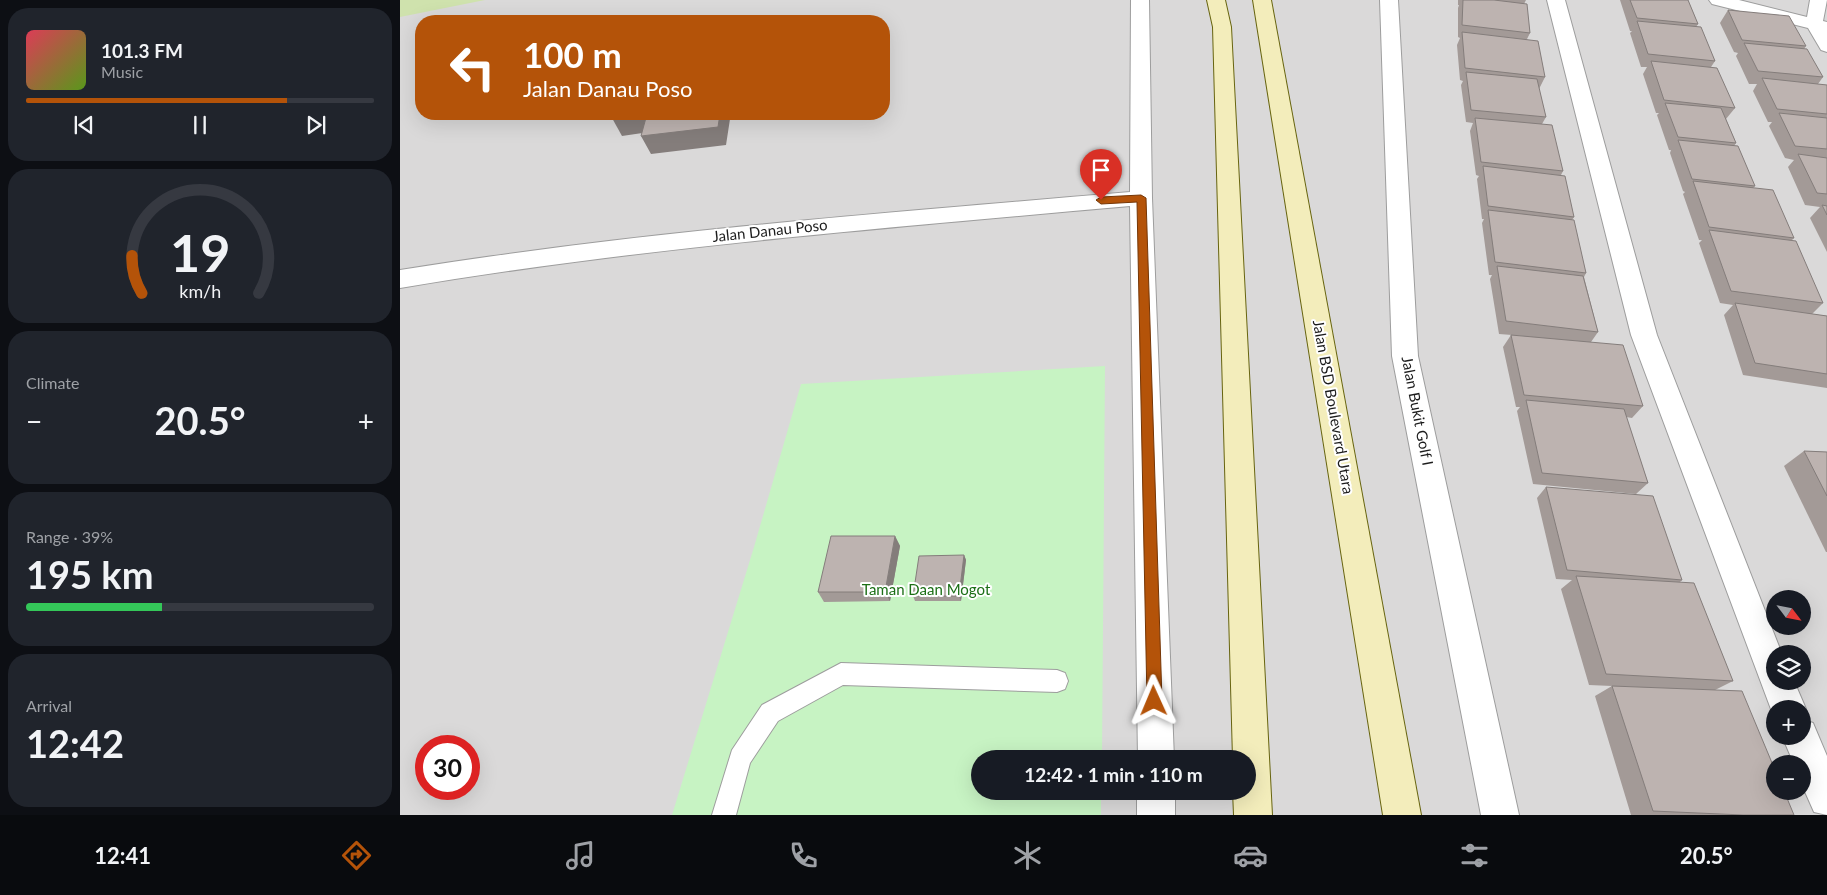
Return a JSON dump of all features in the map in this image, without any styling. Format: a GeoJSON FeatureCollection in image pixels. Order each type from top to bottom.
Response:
{"type":"FeatureCollection","features":[{"type":"Feature","properties":{"kind":"main road"},"geometry":{"type":"LineString","coordinates":[[1216,0],[1223,37],[1253,815]]}},
{"type":"Feature","properties":{"kind":"main road","name":"Jalan BSD Boulevard Utara"},"geometry":{"type":"LineString","coordinates":[[1262,0],[1402,815]]}},
{"type":"Feature","properties":{"kind":"street"},"geometry":{"type":"LineString","coordinates":[[1140,0],[1141,198],[1156,750]]}},
{"type":"Feature","properties":{"kind":"street","name":"Jalan Bukit Golf I"},"geometry":{"type":"LineString","coordinates":[[1389,0],[1405,356],[1500,815]]}},
{"type":"Feature","properties":{"kind":"street"},"geometry":{"type":"LineString","coordinates":[[1556,0],[1644,335],[1766,656]]}},
{"type":"Feature","properties":{"kind":"street"},"geometry":{"type":"LineString","coordinates":[[1718,0],[1820,25]]}},
{"type":"Feature","properties":{"kind":"street"},"geometry":{"type":"LineString","coordinates":[[1819,0],[1820,25],[1827,46]]}},
{"type":"Feature","properties":{"kind":"street","name":"Jalan Danau Poso"},"geometry":{"type":"LineString","coordinates":[[400,279],[515,260],[741,233],[1141,198]]}},
{"type":"Feature","properties":{"kind":"street"},"geometry":{"type":"LineString","coordinates":[[1804,745],[1827,799]]}},
{"type":"Feature","properties":{"kind":"street"},"geometry":{"type":"LineString","coordinates":[[1156,800],[1156,815]]}},
{"type":"Feature","properties":{"kind":"lane"},"geometry":{"type":"LineString","coordinates":[[724,815],[740,758],[770,713],[841,674],[1057,681]]}},
{"type":"Feature","properties":{"kind":"shaded area"},"geometry":{"type":"Polygon","coordinates":[[[400,0],[1827,0],[1827,815],[400,815],[400,0]]]}},
{"type":"Feature","properties":{"kind":"green space"},"geometry":{"type":"Polygon","coordinates":[[[400,0],[485,0],[400,17],[400,0]]]}},
{"type":"Feature","properties":{"kind":"green space","name":"Taman Daan Mogot"},"geometry":{"type":"Polygon","coordinates":[[[1105,366],[1102,750],[971,750],[971,800],[1101,800],[1101,815],[672,815],[754,547],[801,384],[1105,366]]]}},
{"type":"Feature","properties":{"kind":"building"},"geometry":{"type":"Polygon","coordinates":[[[1463,0],[1494,0],[1527,4],[1530,33],[1462,25],[1463,0]]]}},
{"type":"Feature","properties":{"kind":"building"},"geometry":{"type":"Polygon","coordinates":[[[1630,0],[1688,0],[1698,24],[1637,18],[1630,0]]]}},
{"type":"Feature","properties":{"kind":"building"},"geometry":{"type":"Polygon","coordinates":[[[1728,10],[1789,16],[1806,46],[1742,40],[1728,10]]]}},
{"type":"Feature","properties":{"kind":"building"},"geometry":{"type":"Polygon","coordinates":[[[1637,21],[1701,27],[1715,61],[1648,54],[1637,21]]]}},
{"type":"Feature","properties":{"kind":"building"},"geometry":{"type":"Polygon","coordinates":[[[1462,32],[1538,41],[1545,77],[1465,68],[1462,32]]]}},
{"type":"Feature","properties":{"kind":"building"},"geometry":{"type":"Polygon","coordinates":[[[1744,43],[1807,49],[1823,77],[1758,71],[1744,43]]]}},
{"type":"Feature","properties":{"kind":"building"},"geometry":{"type":"Polygon","coordinates":[[[1651,61],[1717,68],[1735,108],[1664,100],[1651,61]]]}},
{"type":"Feature","properties":{"kind":"building"},"geometry":{"type":"Polygon","coordinates":[[[1466,72],[1537,79],[1546,117],[1471,110],[1466,72]]]}},
{"type":"Feature","properties":{"kind":"building"},"geometry":{"type":"Polygon","coordinates":[[[1762,78],[1827,85],[1827,114],[1777,109],[1762,78]]]}},
{"type":"Feature","properties":{"kind":"building"},"geometry":{"type":"Polygon","coordinates":[[[1665,103],[1721,108],[1736,143],[1678,137],[1665,103]]]}},
{"type":"Feature","properties":{"kind":"building"},"geometry":{"type":"Polygon","coordinates":[[[1779,113],[1827,118],[1827,149],[1795,146],[1779,113]]]}},
{"type":"Feature","properties":{"kind":"building"},"geometry":{"type":"Polygon","coordinates":[[[1475,118],[1552,125],[1563,171],[1481,162],[1475,118]]]}},
{"type":"Feature","properties":{"kind":"building"},"geometry":{"type":"Polygon","coordinates":[[[645,120],[719,120],[718,127],[641,136],[645,120]]]}},
{"type":"Feature","properties":{"kind":"building"},"geometry":{"type":"Polygon","coordinates":[[[1678,140],[1738,146],[1755,186],[1692,179],[1678,140]]]}},
{"type":"Feature","properties":{"kind":"building"},"geometry":{"type":"Polygon","coordinates":[[[1798,154],[1827,158],[1827,194],[1817,193],[1798,154]]]}},
{"type":"Feature","properties":{"kind":"building"},"geometry":{"type":"Polygon","coordinates":[[[1483,166],[1565,176],[1574,217],[1488,206],[1483,166]]]}},
{"type":"Feature","properties":{"kind":"building"},"geometry":{"type":"Polygon","coordinates":[[[1693,181],[1773,190],[1794,238],[1709,227],[1693,181]]]}},
{"type":"Feature","properties":{"kind":"building"},"geometry":{"type":"Polygon","coordinates":[[[1822,205],[1827,206],[1827,215],[1822,205]]]}},
{"type":"Feature","properties":{"kind":"building"},"geometry":{"type":"Polygon","coordinates":[[[1488,210],[1574,220],[1586,273],[1495,262],[1488,210]]]}},
{"type":"Feature","properties":{"kind":"building"},"geometry":{"type":"Polygon","coordinates":[[[1709,230],[1796,241],[1823,303],[1731,291],[1709,230]]]}},
{"type":"Feature","properties":{"kind":"building"},"geometry":{"type":"Polygon","coordinates":[[[1497,266],[1583,276],[1598,332],[1506,321],[1497,266]]]}},
{"type":"Feature","properties":{"kind":"building"},"geometry":{"type":"Polygon","coordinates":[[[1735,303],[1827,316],[1827,374],[1755,363],[1735,303]]]}},
{"type":"Feature","properties":{"kind":"building"},"geometry":{"type":"Polygon","coordinates":[[[1511,335],[1623,345],[1643,406],[1524,395],[1511,335]]]}},
{"type":"Feature","properties":{"kind":"building"},"geometry":{"type":"Polygon","coordinates":[[[1526,400],[1624,409],[1648,483],[1542,473],[1526,400]]]}},
{"type":"Feature","properties":{"kind":"building"},"geometry":{"type":"Polygon","coordinates":[[[1804,451],[1827,452],[1827,496],[1804,451]]]}},
{"type":"Feature","properties":{"kind":"building"},"geometry":{"type":"Polygon","coordinates":[[[1546,487],[1653,496],[1682,580],[1567,570],[1546,487]]]}},
{"type":"Feature","properties":{"kind":"building"},"geometry":{"type":"Polygon","coordinates":[[[831,536],[895,536],[885,592],[818,592],[831,536]]]}},
{"type":"Feature","properties":{"kind":"building"},"geometry":{"type":"Polygon","coordinates":[[[964,555],[959,596],[913,596],[919,556],[964,555]]]}},
{"type":"Feature","properties":{"kind":"building"},"geometry":{"type":"Polygon","coordinates":[[[1576,576],[1694,583],[1733,681],[1606,674],[1576,576]]]}},
{"type":"Feature","properties":{"kind":"building"},"geometry":{"type":"Polygon","coordinates":[[[1612,686],[1742,691],[1769,755],[1766,755],[1766,800],[1788,800],[1794,815],[1653,811],[1612,686]]]}},
{"type":"Feature","properties":{"kind":"route"},"geometry":{"type":"LineString","coordinates":[[1101,200],[1141,198],[1154,701]]}}]}
